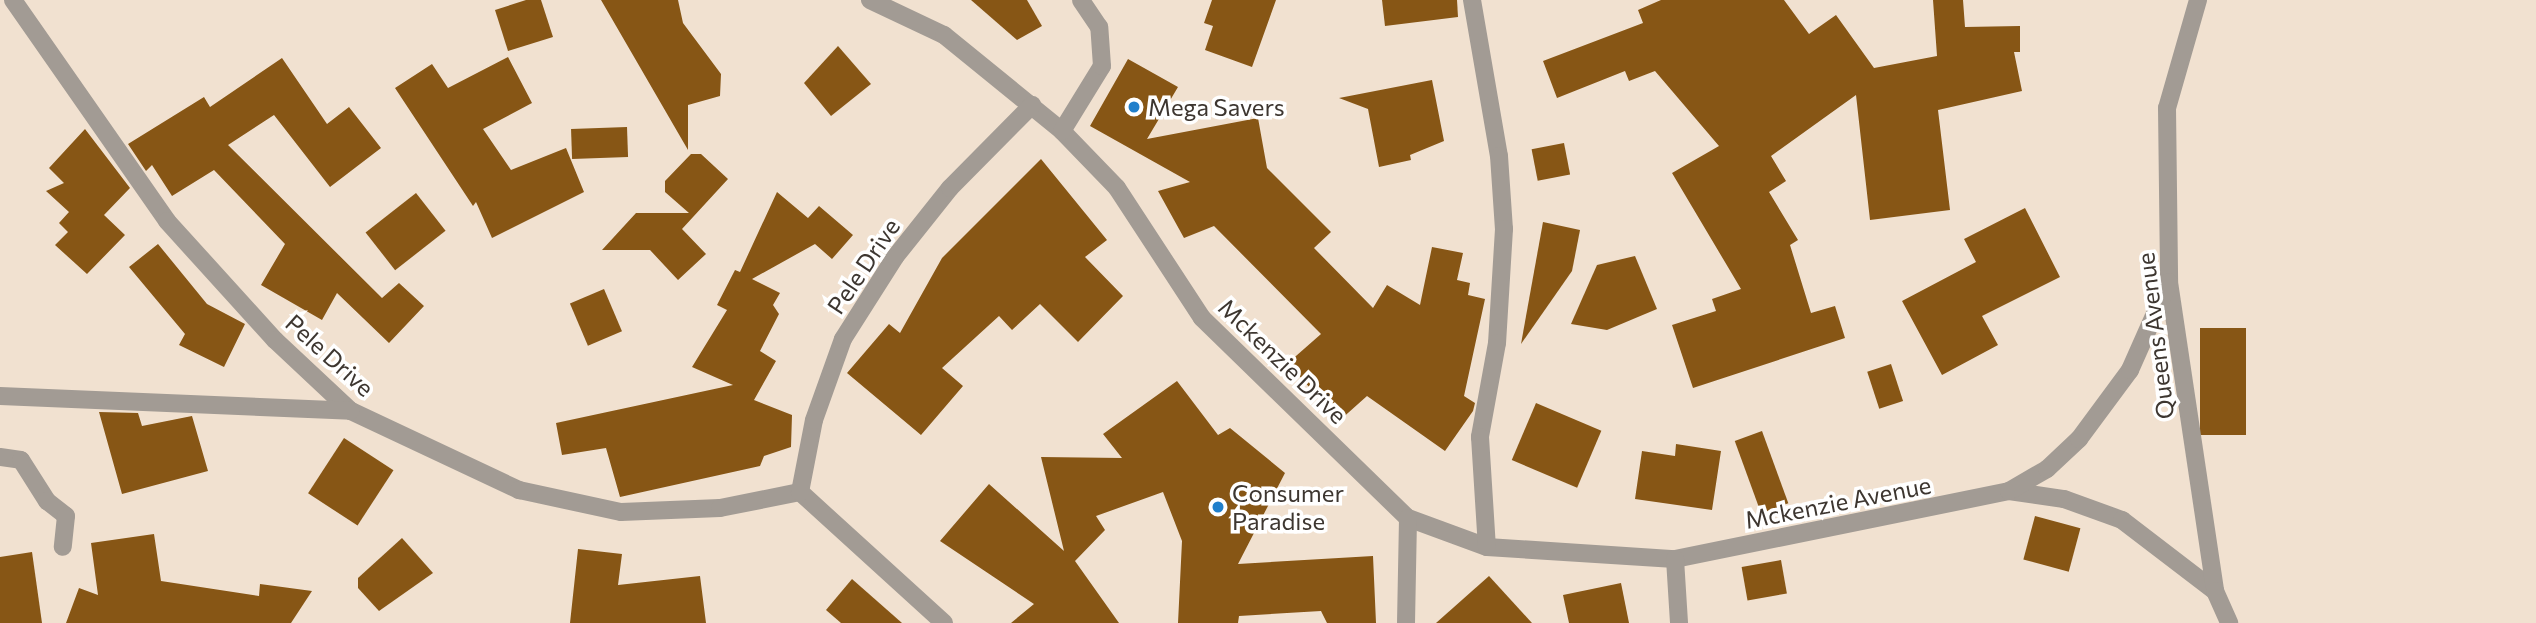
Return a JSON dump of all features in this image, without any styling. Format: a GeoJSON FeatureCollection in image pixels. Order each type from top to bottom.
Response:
{"type":"FeatureCollection","features":[{"type":"Feature","properties":{"kind":"street","name":"Pele Drive"},"geometry":{"type":"LineString","coordinates":[[13,0],[167,221],[275,340],[351,411],[425,452],[519,490],[621,512],[720,508],[800,492],[814,420],[843,340],[910,237],[1032,105]]}},
{"type":"Feature","properties":{"kind":"street","name":"Mckenzie Drive"},"geometry":{"type":"LineString","coordinates":[[870,0],[944,35],[1062,131],[1117,188],[1202,318],[1408,518],[1487,547],[1675,559]]}},
{"type":"Feature","properties":{"kind":"street"},"geometry":{"type":"LineString","coordinates":[[1062,131],[1102,66],[1099,27],[1081,0]]}},
{"type":"Feature","properties":{"kind":"street"},"geometry":{"type":"LineString","coordinates":[[1472,0],[1499,156],[1504,229],[1497,343],[1480,437],[1487,547]]}},
{"type":"Feature","properties":{"kind":"street","name":"Queens Avenue"},"geometry":{"type":"LineString","coordinates":[[2197,0],[2168,108],[2169,282],[2215,591],[2229,623]]}},
{"type":"Feature","properties":{"kind":"street","name":"Mckenzie Avenue"},"geometry":{"type":"LineString","coordinates":[[1675,559],[2009,491],[2047,469],[2079,439],[2130,370],[2169,282]]}},
{"type":"Feature","properties":{"kind":"street"},"geometry":{"type":"LineString","coordinates":[[0,397],[351,411]]}},
{"type":"Feature","properties":{"kind":"street"},"geometry":{"type":"LineString","coordinates":[[0,457],[21,460],[47,501],[66,516],[63,547]]}},
{"type":"Feature","properties":{"kind":"street","name":"Mckenzie Avenue"},"geometry":{"type":"LineString","coordinates":[[2009,491],[2064,499],[2122,520],[2215,591]]}},
{"type":"Feature","properties":{"kind":"street"},"geometry":{"type":"LineString","coordinates":[[800,492],[944,623]]}},
{"type":"Feature","properties":{"kind":"street"},"geometry":{"type":"LineString","coordinates":[[1406,623],[1408,518]]}},
{"type":"Feature","properties":{"kind":"street"},"geometry":{"type":"LineString","coordinates":[[1675,559],[1679,623]]}},
{"type":"Feature","properties":{"kind":"building"},"geometry":{"type":"Polygon","coordinates":[[[526,0],[541,0],[553,37],[508,51],[495,10],[526,0]]]}},
{"type":"Feature","properties":{"kind":"building"},"geometry":{"type":"Polygon","coordinates":[[[601,0],[678,0],[683,23],[721,74],[720,96],[688,105],[688,150],[601,0]]]}},
{"type":"Feature","properties":{"kind":"building"},"geometry":{"type":"Polygon","coordinates":[[[971,0],[1027,0],[1042,26],[1017,40],[971,0]]]}},
{"type":"Feature","properties":{"kind":"building"},"geometry":{"type":"Polygon","coordinates":[[[1212,0],[1276,0],[1252,67],[1205,50],[1213,26],[1204,23],[1212,0]]]}},
{"type":"Feature","properties":{"kind":"building"},"geometry":{"type":"Polygon","coordinates":[[[1382,0],[1457,0],[1458,17],[1385,26],[1382,0]]]}},
{"type":"Feature","properties":{"kind":"building"},"geometry":{"type":"Polygon","coordinates":[[[1661,0],[1784,0],[1809,34],[1836,15],[1874,68],[1937,56],[1933,0],[1963,0],[1965,27],[2020,26],[2020,52],[2014,52],[2022,91],[1938,110],[1950,210],[1870,220],[1856,95],[1771,156],[1786,181],[1769,192],[1798,240],[1790,245],[1811,313],[1835,306],[1845,338],[1693,388],[1672,325],[1716,311],[1712,299],[1741,289],[1672,173],[1719,146],[1655,71],[1629,81],[1625,71],[1557,98],[1543,61],[1643,23],[1638,10],[1661,0]]]}},
{"type":"Feature","properties":{"kind":"building"},"geometry":{"type":"Polygon","coordinates":[[[838,46],[871,84],[831,116],[804,83],[838,46]]]}},
{"type":"Feature","properties":{"kind":"building"},"geometry":{"type":"Polygon","coordinates":[[[508,57],[532,103],[483,129],[511,170],[566,148],[584,192],[492,238],[476,202],[473,206],[395,88],[432,64],[448,88],[508,57]]]}},
{"type":"Feature","properties":{"kind":"building"},"geometry":{"type":"Polygon","coordinates":[[[282,58],[327,124],[349,107],[381,148],[330,187],[274,115],[228,145],[382,298],[399,283],[424,306],[389,343],[337,293],[322,320],[261,285],[285,244],[214,170],[172,196],[152,165],[146,171],[128,144],[204,97],[210,107],[282,58]]]}},
{"type":"Feature","properties":{"kind":"building"},"geometry":{"type":"Polygon","coordinates":[[[1128,59],[1178,87],[1147,139],[1258,118],[1267,168],[1331,232],[1314,248],[1373,308],[1387,285],[1420,305],[1432,247],[1463,253],[1457,280],[1470,283],[1468,295],[1485,299],[1464,396],[1475,403],[1473,411],[1445,451],[1367,396],[1339,421],[1288,363],[1321,334],[1214,226],[1184,238],[1158,191],[1190,182],[1090,126],[1128,59]]]}},
{"type":"Feature","properties":{"kind":"building"},"geometry":{"type":"Polygon","coordinates":[[[1432,80],[1444,141],[1410,155],[1411,160],[1379,167],[1368,109],[1339,98],[1432,80]]]}},
{"type":"Feature","properties":{"kind":"building"},"geometry":{"type":"Polygon","coordinates":[[[627,127],[628,157],[572,159],[571,129],[627,127]]]}},
{"type":"Feature","properties":{"kind":"building"},"geometry":{"type":"Polygon","coordinates":[[[85,129],[130,188],[104,215],[125,235],[87,274],[55,245],[68,232],[59,223],[69,212],[46,191],[64,183],[49,168],[85,129]]]}},
{"type":"Feature","properties":{"kind":"building"},"geometry":{"type":"Polygon","coordinates":[[[1564,143],[1570,174],[1538,181],[1532,149],[1564,143]]]}},
{"type":"Feature","properties":{"kind":"building"},"geometry":{"type":"Polygon","coordinates":[[[691,154],[701,154],[728,179],[682,229],[706,254],[678,280],[650,250],[602,250],[636,213],[689,213],[665,192],[665,181],[691,154]]]}},
{"type":"Feature","properties":{"kind":"building"},"geometry":{"type":"Polygon","coordinates":[[[1041,159],[1107,240],[1085,257],[1123,296],[1078,342],[1040,304],[1012,330],[999,316],[942,368],[963,386],[921,435],[847,373],[889,324],[900,333],[942,258],[1041,159]]]}},
{"type":"Feature","properties":{"kind":"building"},"geometry":{"type":"Polygon","coordinates":[[[777,192],[808,218],[819,206],[853,235],[832,259],[815,244],[752,279],[780,293],[773,305],[779,314],[760,351],[776,361],[754,400],[792,415],[791,447],[764,456],[760,466],[620,497],[606,448],[562,455],[556,423],[733,385],[692,367],[727,310],[717,305],[735,270],[740,272],[777,192]]]}},
{"type":"Feature","properties":{"kind":"building"},"geometry":{"type":"Polygon","coordinates":[[[416,193],[446,231],[395,270],[366,232],[416,193]]]}},
{"type":"Feature","properties":{"kind":"building"},"geometry":{"type":"Polygon","coordinates":[[[2025,208],[2060,277],[1982,316],[1998,345],[1942,375],[1902,301],[1976,262],[1964,239],[2025,208]]]}},
{"type":"Feature","properties":{"kind":"building"},"geometry":{"type":"Polygon","coordinates":[[[1543,222],[1580,230],[1572,271],[1521,344],[1543,222]]]}},
{"type":"Feature","properties":{"kind":"building"},"geometry":{"type":"Polygon","coordinates":[[[158,244],[207,304],[245,324],[224,367],[179,345],[185,334],[129,267],[158,244]]]}},
{"type":"Feature","properties":{"kind":"building"},"geometry":{"type":"Polygon","coordinates":[[[1635,256],[1657,309],[1607,330],[1571,324],[1597,265],[1635,256]]]}},
{"type":"Feature","properties":{"kind":"building"},"geometry":{"type":"Polygon","coordinates":[[[604,289],[622,331],[588,346],[570,303],[604,289]]]}},
{"type":"Feature","properties":{"kind":"building"},"geometry":{"type":"Polygon","coordinates":[[[2200,328],[2246,328],[2246,435],[2200,435],[2200,328]]]}},
{"type":"Feature","properties":{"kind":"building"},"geometry":{"type":"Polygon","coordinates":[[[1891,364],[1903,401],[1879,409],[1867,372],[1891,364]]]}},
{"type":"Feature","properties":{"kind":"building"},"geometry":{"type":"Polygon","coordinates":[[[1177,381],[1218,435],[1230,428],[1285,473],[1238,564],[1373,556],[1376,623],[1327,623],[1321,611],[1239,616],[1238,623],[1178,623],[1182,541],[1163,492],[1096,516],[1105,530],[1075,561],[1119,623],[1011,623],[1034,604],[940,541],[989,484],[1064,551],[1041,457],[1122,458],[1103,434],[1177,381]]]}},
{"type":"Feature","properties":{"kind":"building"},"geometry":{"type":"Polygon","coordinates":[[[1536,403],[1601,431],[1577,488],[1512,460],[1536,403]]]}},
{"type":"Feature","properties":{"kind":"building"},"geometry":{"type":"Polygon","coordinates":[[[99,412],[138,413],[142,426],[192,416],[208,471],[122,494],[99,412]]]}},
{"type":"Feature","properties":{"kind":"building"},"geometry":{"type":"Polygon","coordinates":[[[1762,431],[1788,503],[1761,513],[1735,441],[1762,431]]]}},
{"type":"Feature","properties":{"kind":"building"},"geometry":{"type":"Polygon","coordinates":[[[344,438],[393,470],[358,525],[308,493],[344,438]]]}},
{"type":"Feature","properties":{"kind":"building"},"geometry":{"type":"Polygon","coordinates":[[[1676,444],[1721,451],[1712,510],[1635,499],[1642,451],[1675,456],[1676,444]]]}},
{"type":"Feature","properties":{"kind":"building"},"geometry":{"type":"Polygon","coordinates":[[[2035,516],[2080,528],[2069,572],[2023,559],[2035,516]]]}},
{"type":"Feature","properties":{"kind":"building"},"geometry":{"type":"Polygon","coordinates":[[[154,534],[161,581],[259,596],[260,584],[312,591],[291,623],[66,623],[79,588],[98,595],[91,543],[154,534]]]}},
{"type":"Feature","properties":{"kind":"building"},"geometry":{"type":"Polygon","coordinates":[[[402,538],[433,573],[379,611],[358,588],[358,578],[402,538]]]}},
{"type":"Feature","properties":{"kind":"building"},"geometry":{"type":"Polygon","coordinates":[[[578,549],[622,554],[618,585],[700,576],[706,623],[570,623],[578,549]]]}},
{"type":"Feature","properties":{"kind":"building"},"geometry":{"type":"Polygon","coordinates":[[[32,552],[42,623],[0,623],[0,557],[32,552]]]}},
{"type":"Feature","properties":{"kind":"building"},"geometry":{"type":"Polygon","coordinates":[[[1781,560],[1787,593],[1748,600],[1742,567],[1781,560]]]}},
{"type":"Feature","properties":{"kind":"building"},"geometry":{"type":"Polygon","coordinates":[[[1489,576],[1532,623],[1436,623],[1489,576]]]}},
{"type":"Feature","properties":{"kind":"building"},"geometry":{"type":"Polygon","coordinates":[[[852,579],[902,623],[841,623],[826,610],[852,579]]]}},
{"type":"Feature","properties":{"kind":"building"},"geometry":{"type":"Polygon","coordinates":[[[1621,583],[1629,623],[1569,623],[1563,595],[1621,583]]]}},
{"type":"Feature","properties":{"kind":"place","name":"Mega Savers"},"geometry":{"type":"Point","coordinates":[1134,107]}},
{"type":"Feature","properties":{"kind":"place","name":"Consumer Paradise"},"geometry":{"type":"Point","coordinates":[1218,507]}}]}
